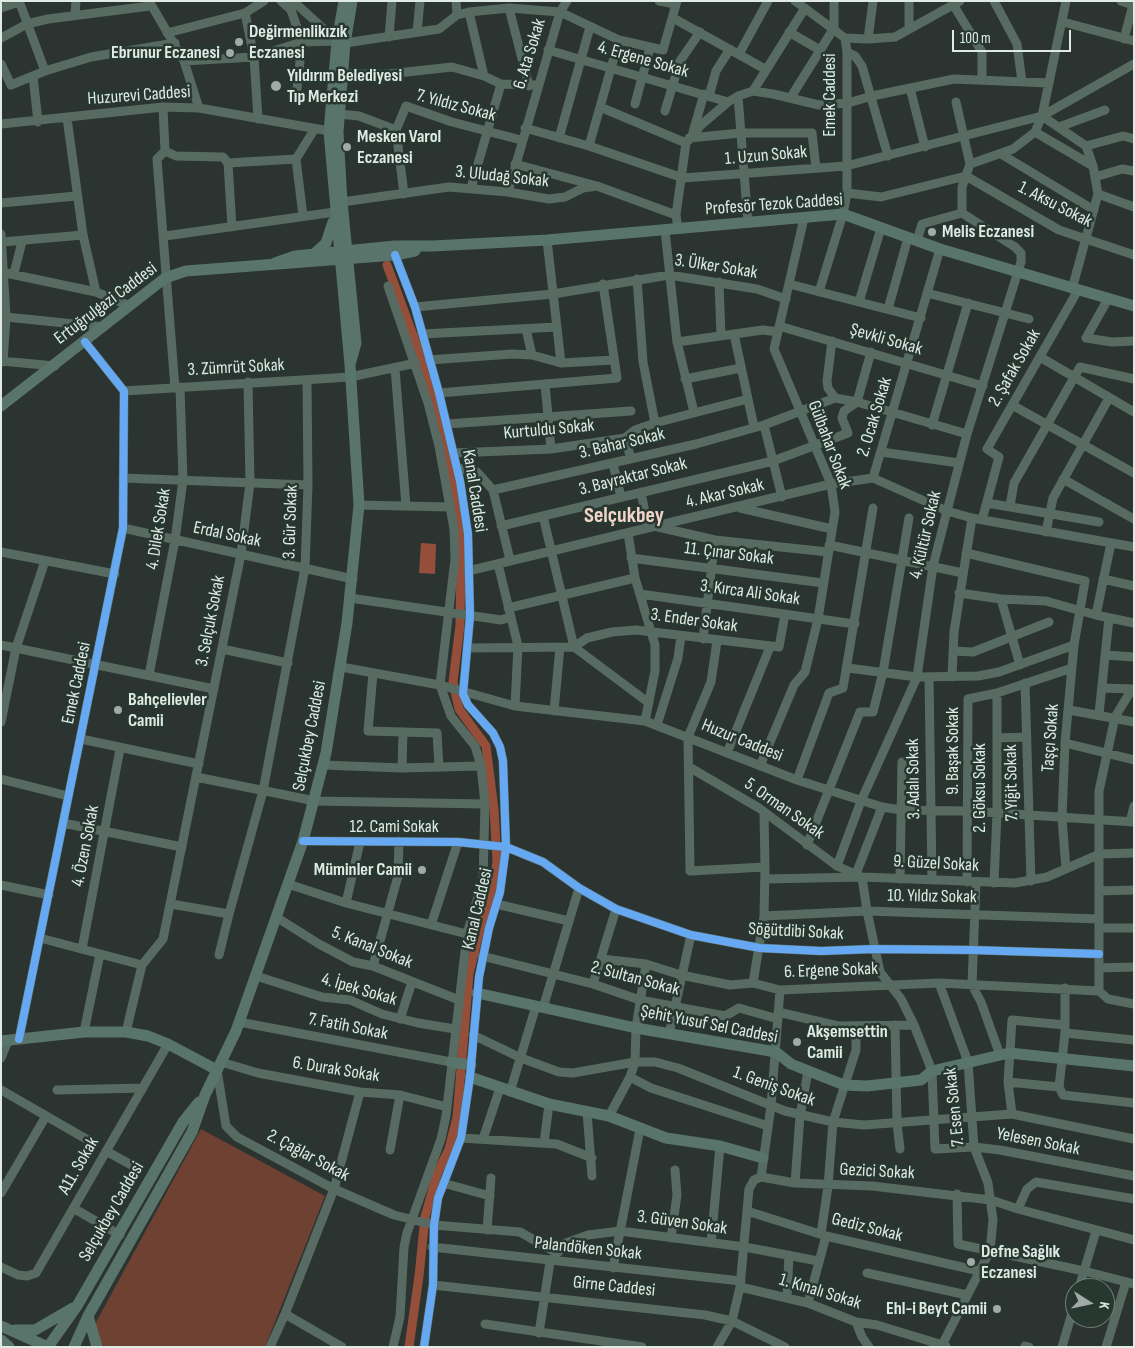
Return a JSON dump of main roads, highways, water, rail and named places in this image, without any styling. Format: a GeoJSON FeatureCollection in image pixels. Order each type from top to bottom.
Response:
{"type":"FeatureCollection","features":[{"type":"Feature","properties":{"kind":"main road"},"geometry":{"type":"LineString","coordinates":[[344,1],[333,132],[335,212],[344,255]]}},
{"type":"Feature","properties":{"kind":"main road"},"geometry":{"type":"LineString","coordinates":[[344,255],[342,202],[333,132],[339,114],[342,74],[341,42],[352,1]]}},
{"type":"Feature","properties":{"kind":"main road"},"geometry":{"type":"LineString","coordinates":[[314,254],[322,249],[329,237],[335,212]]}},
{"type":"Feature","properties":{"kind":"main road","name":"Profesör Tezok Caddesi"},"geometry":{"type":"LineString","coordinates":[[433,246],[548,240],[843,214],[940,249],[1134,306]]}},
{"type":"Feature","properties":{"kind":"main road"},"geometry":{"type":"LineString","coordinates":[[344,255],[395,246],[433,246]]}},
{"type":"Feature","properties":{"kind":"main road"},"geometry":{"type":"LineString","coordinates":[[344,255],[395,255],[433,246]]}},
{"type":"Feature","properties":{"kind":"main road","name":"Ertuğrulgazi Caddesi"},"geometry":{"type":"LineString","coordinates":[[275,263],[295,256],[314,254],[344,255]]}},
{"type":"Feature","properties":{"kind":"main road","name":"Ertuğrulgazi Caddesi"},"geometry":{"type":"LineString","coordinates":[[1,406],[55,366],[165,278],[186,271],[275,263],[293,264],[344,255]]}},
{"type":"Feature","properties":{"kind":"main road","name":"Selçukbey Caddesi"},"geometry":{"type":"LineString","coordinates":[[74,1347],[88,1316],[192,1132],[205,1095],[239,1022],[303,842],[315,801],[340,667],[353,579],[359,505],[350,378],[350,365],[356,343],[344,255]]}},
{"type":"Feature","properties":{"kind":"main road","name":"Şehit Yusuf Sel Caddesi"},"geometry":{"type":"LineString","coordinates":[[477,993],[636,1028],[776,1052],[791,1064],[844,1085],[867,1086],[921,1080],[932,1071],[1005,1054],[1134,1066]]}},
{"type":"Feature","properties":{"kind":"main road"},"geometry":{"type":"LineString","coordinates":[[9,1040],[84,1032],[126,1032],[148,1036],[219,1066]]}},
{"type":"Feature","properties":{"kind":"main road"},"geometry":{"type":"LineString","coordinates":[[451,1062],[505,1090],[549,1104],[609,1116],[640,1130],[666,1138],[720,1146],[763,1158]]}},
{"type":"Feature","properties":{"kind":"main road","name":"Selçukbey Caddesi"},"geometry":{"type":"LineString","coordinates":[[48,1347],[77,1306],[120,1236],[183,1122],[205,1095]]}},
{"type":"Feature","properties":{"kind":"main road"},"geometry":{"type":"LineString","coordinates":[[4,1328],[25,1331],[35,1330],[77,1306]]}},
{"type":"Feature","properties":{"kind":"main road"},"geometry":{"type":"LineString","coordinates":[[88,1316],[98,1347]]}},
{"type":"Feature","properties":{"kind":"main road"},"geometry":{"type":"LineString","coordinates":[[4,1328],[48,1347],[54,1347]]}},
{"type":"Feature","properties":{"kind":"main road"},"geometry":{"type":"LineString","coordinates":[[1,1340],[3,1347]]}},
{"type":"Feature","properties":{"kind":"main road"},"geometry":{"type":"LineString","coordinates":[[1,1340],[9,1347]]}},
{"type":"Feature","properties":{"kind":"waterway"},"geometry":{"type":"LineString","coordinates":[[387,265],[426,370],[445,444],[455,497],[461,530],[461,562],[460,625],[453,682],[459,709],[486,746],[494,809],[497,861],[493,892],[479,933],[469,974],[457,1117],[449,1149],[437,1174],[425,1217],[409,1347]]}},
{"type":"Feature","properties":{"kind":"place","name":"Değirmenlikızık Eczanesi"},"geometry":{"type":"Point","coordinates":[239,42]}},
{"type":"Feature","properties":{"kind":"place","name":"Ebrunur Eczanesi"},"geometry":{"type":"Point","coordinates":[230,53]}},
{"type":"Feature","properties":{"kind":"place","name":"Yıldırım Belediyesi Tıp Merkezi"},"geometry":{"type":"Point","coordinates":[276,86]}},
{"type":"Feature","properties":{"kind":"place","name":"Mesken Varol Eczanesi"},"geometry":{"type":"Point","coordinates":[347,147]}},
{"type":"Feature","properties":{"kind":"place","name":"Melis Eczanesi"},"geometry":{"type":"Point","coordinates":[932,232]}},
{"type":"Feature","properties":{"kind":"place","name":"Bahçelievler Camii"},"geometry":{"type":"Point","coordinates":[118,710]}},
{"type":"Feature","properties":{"kind":"place","name":"Müminler Camii"},"geometry":{"type":"Point","coordinates":[422,870]}},
{"type":"Feature","properties":{"kind":"place","name":"Akşemsettin Camii"},"geometry":{"type":"Point","coordinates":[797,1042]}},
{"type":"Feature","properties":{"kind":"place","name":"Defne Sağlık Eczanesi"},"geometry":{"type":"Point","coordinates":[971,1262]}},
{"type":"Feature","properties":{"kind":"place","name":"Ehl-i Beyt Camii"},"geometry":{"type":"Point","coordinates":[997,1309]}},
{"type":"Feature","properties":{"kind":"district","name":"Selçukbey"},"geometry":{"type":"Point","coordinates":[624,516]}}]}
